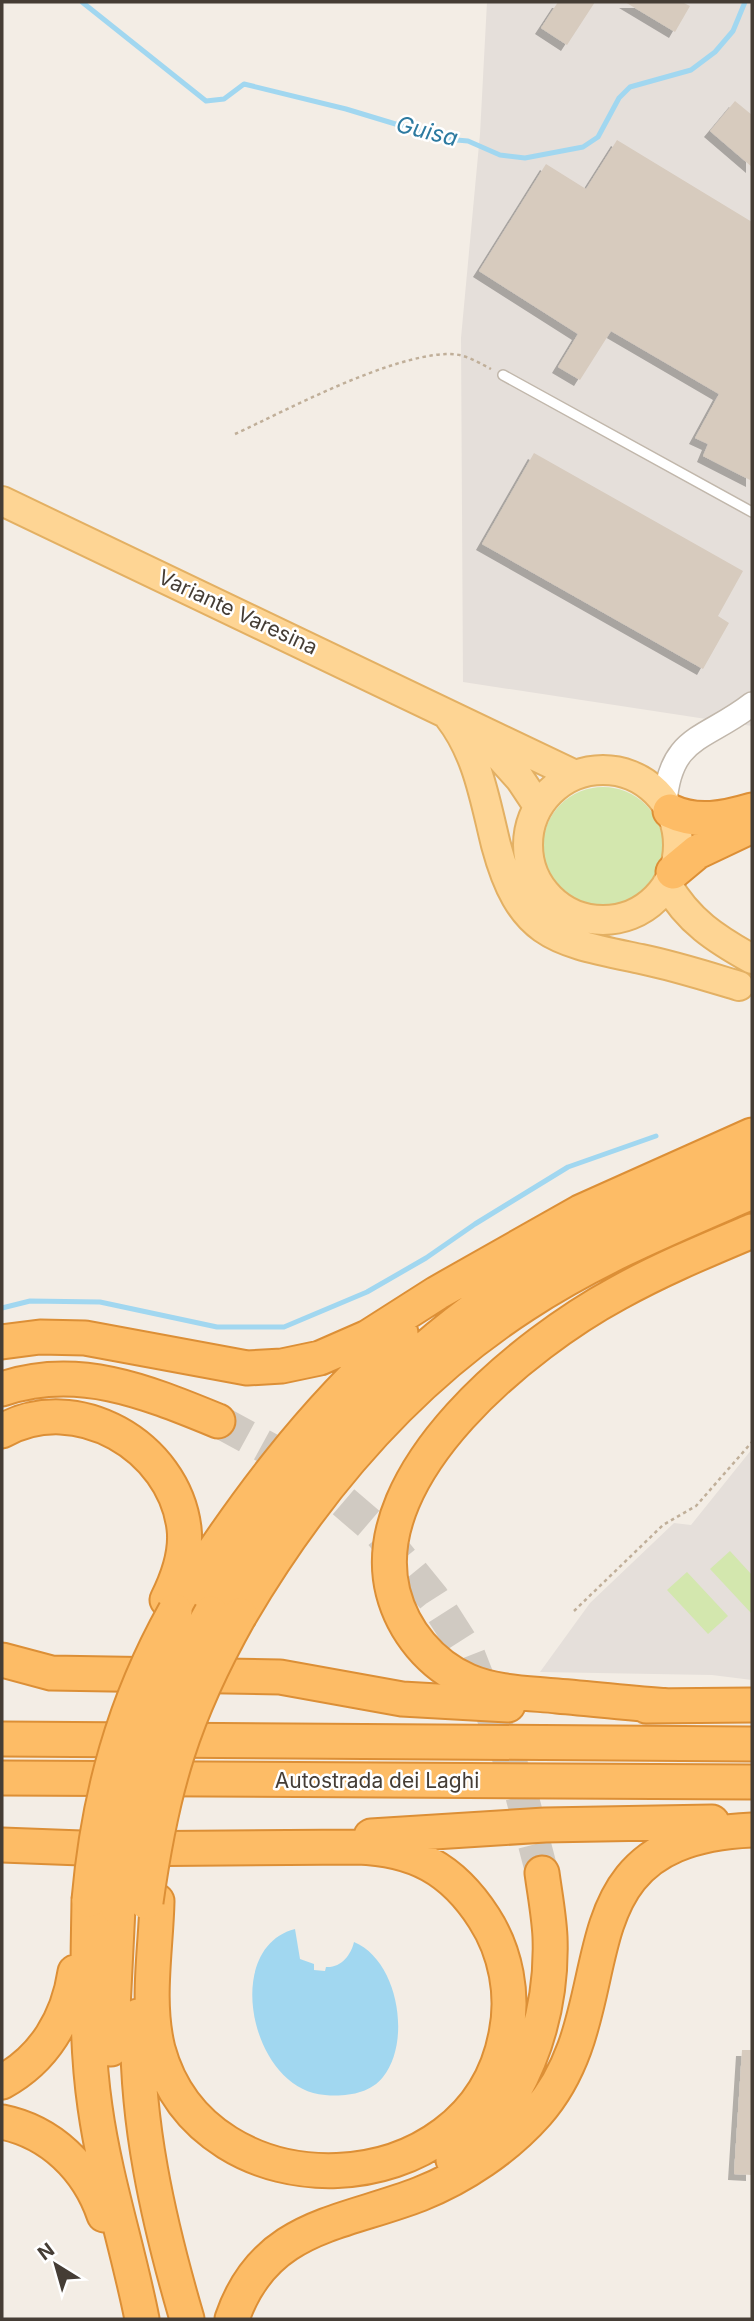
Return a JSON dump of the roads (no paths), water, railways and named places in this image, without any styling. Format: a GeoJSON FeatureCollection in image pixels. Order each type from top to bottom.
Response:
{"type":"FeatureCollection","features":[{"type":"Feature","properties":{"kind":"highway"},"geometry":{"type":"LineString","coordinates":[[667,807],[690,819],[708,819],[752,810]]}},
{"type":"Feature","properties":{"kind":"highway"},"geometry":{"type":"LineString","coordinates":[[670,878],[697,852],[752,827]]}},
{"type":"Feature","properties":{"kind":"highway"},"geometry":{"type":"LineString","coordinates":[[2,1342],[85,1338],[221,1365],[282,1366],[320,1358],[352,1346],[504,1256],[614,1196],[752,1135]]}},
{"type":"Feature","properties":{"kind":"highway"},"geometry":{"type":"LineString","coordinates":[[2,2082],[34,2060],[52,2038],[64,2014],[75,1973],[118,1902],[156,1831],[176,1751],[225,1614],[262,1529],[295,1484],[348,1421],[419,1353],[492,1297],[571,1248],[752,1163]]}},
{"type":"Feature","properties":{"kind":"highway"},"geometry":{"type":"LineString","coordinates":[[159,2319],[134,2225],[114,2107],[110,2014],[118,1902],[125,1848],[146,1756],[182,1663],[293,1531],[347,1461],[408,1397],[451,1360],[523,1306],[568,1278],[655,1234],[752,1192]]}},
{"type":"Feature","properties":{"kind":"highway"},"geometry":{"type":"LineString","coordinates":[[667,1706],[508,1691],[456,1675],[426,1652],[402,1620],[391,1583],[393,1537],[410,1488],[433,1452],[466,1410],[506,1371],[573,1320],[618,1293],[752,1231]]}},
{"type":"Feature","properties":{"kind":"highway"},"geometry":{"type":"LineString","coordinates":[[169,1611],[284,1454],[347,1382],[407,1329],[504,1256]]}},
{"type":"Feature","properties":{"kind":"highway"},"geometry":{"type":"LineString","coordinates":[[2,1389],[33,1379],[85,1379],[154,1394],[218,1421]]}},
{"type":"Feature","properties":{"kind":"highway"},"geometry":{"type":"LineString","coordinates":[[2,1431],[29,1421],[49,1418],[90,1421],[124,1436],[152,1460],[170,1486],[184,1529],[181,1563],[169,1611],[125,1717],[101,1804],[94,1843],[118,1902],[153,1988],[155,2033],[171,2081],[202,2123],[243,2151],[302,2169],[365,2169],[384,2165],[420,2151],[453,2128],[469,2112],[488,2084],[505,2042],[509,2013],[508,1986],[501,1953],[488,1924],[451,1878],[412,1854],[376,1848],[108,1849],[2,1845]]}},
{"type":"Feature","properties":{"kind":"highway"},"geometry":{"type":"LineString","coordinates":[[2,1660],[51,1673],[280,1677],[402,1699],[458,1704],[752,1705]]}},
{"type":"Feature","properties":{"kind":"highway","name":"Autostrada dei Laghi"},"geometry":{"type":"LineString","coordinates":[[2,1739],[752,1744]]}},
{"type":"Feature","properties":{"kind":"highway","name":"Autostrada dei Laghi"},"geometry":{"type":"LineString","coordinates":[[2,1778],[752,1782]]}},
{"type":"Feature","properties":{"kind":"highway"},"geometry":{"type":"LineString","coordinates":[[268,1847],[474,1828],[641,1822],[752,1822]]}},
{"type":"Feature","properties":{"kind":"highway"},"geometry":{"type":"LineString","coordinates":[[342,2217],[420,2193],[443,2182],[486,2157],[526,2125],[550,2097],[572,2057],[608,1916],[624,1888],[652,1858],[678,1842],[710,1833],[752,1830]]}},
{"type":"Feature","properties":{"kind":"highway"},"geometry":{"type":"LineString","coordinates":[[232,2319],[249,2281],[271,2255],[300,2235],[429,2176],[459,2155],[489,2125],[515,2088],[534,2049],[545,2008],[550,1937],[542,1873]]}},
{"type":"Feature","properties":{"kind":"highway"},"geometry":{"type":"LineString","coordinates":[[118,1902],[88,2015],[94,2105],[108,2182],[140,2319]]}},
{"type":"Feature","properties":{"kind":"highway"},"geometry":{"type":"LineString","coordinates":[[118,1902],[138,2010],[141,2103],[155,2194],[187,2319]]}},
{"type":"Feature","properties":{"kind":"highway"},"geometry":{"type":"LineString","coordinates":[[2,2122],[35,2133],[55,2145],[89,2182],[100,2203],[140,2319]]}},
{"type":"Feature","properties":{"kind":"main road","name":"Variante Varesina"},"geometry":{"type":"LineString","coordinates":[[2,501],[575,775]]}},
{"type":"Feature","properties":{"kind":"main road"},"geometry":{"type":"LineString","coordinates":[[446,712],[462,732],[473,756],[509,887],[532,920],[566,942],[685,969],[746,989]]}},
{"type":"Feature","properties":{"kind":"main road","name":"Variante Varesina"},"geometry":{"type":"LineString","coordinates":[[473,727],[520,779],[538,806]]}},
{"type":"Feature","properties":{"kind":"main road"},"geometry":{"type":"LineString","coordinates":[[587,919],[614,920],[627,917],[650,904],[670,878],[678,847],[667,807],[646,783],[624,773],[599,770],[575,775],[554,788],[538,806],[527,843],[536,881],[563,910],[694,960],[746,989]]}},
{"type":"Feature","properties":{"kind":"main road"},"geometry":{"type":"LineString","coordinates":[[670,878],[677,901],[699,926],[752,959]]}},
{"type":"Feature","properties":{"kind":"street"},"geometry":{"type":"LineString","coordinates":[[667,807],[667,777],[677,755],[752,704]]}},
{"type":"Feature","properties":{"kind":"lane"},"geometry":{"type":"LineString","coordinates":[[503,375],[752,512]]}},
{"type":"Feature","properties":{"kind":"water"},"geometry":{"type":"Polygon","coordinates":[[[295,1929],[300,1959],[314,1964],[314,1970],[325,1971],[326,1967],[341,1963],[348,1956],[354,1942],[369,1951],[390,1983],[396,2003],[397,2043],[392,2062],[383,2077],[364,2091],[348,2095],[325,2095],[299,2087],[279,2070],[263,2045],[255,2017],[252,1989],[258,1962],[272,1941],[295,1929]]]}},
{"type":"Feature","properties":{"kind":"waterway","name":"Guisa"},"geometry":{"type":"LineString","coordinates":[[82,2],[206,101],[224,99],[244,84],[346,109],[445,139],[468,141],[500,155],[525,158],[583,147],[598,137],[619,98],[630,87],[691,70],[715,52],[733,31],[745,2]]}},
{"type":"Feature","properties":{"kind":"waterway"},"geometry":{"type":"LineString","coordinates":[[2,1308],[30,1301],[100,1302],[217,1327],[284,1327],[367,1292],[426,1258],[475,1224],[568,1167],[656,1136]]}},
{"type":"Feature","properties":{"kind":"tunnel"},"geometry":{"type":"LineString","coordinates":[[218,1421],[304,1468],[380,1533],[433,1598],[468,1653],[519,1785],[542,1873]]}}]}
